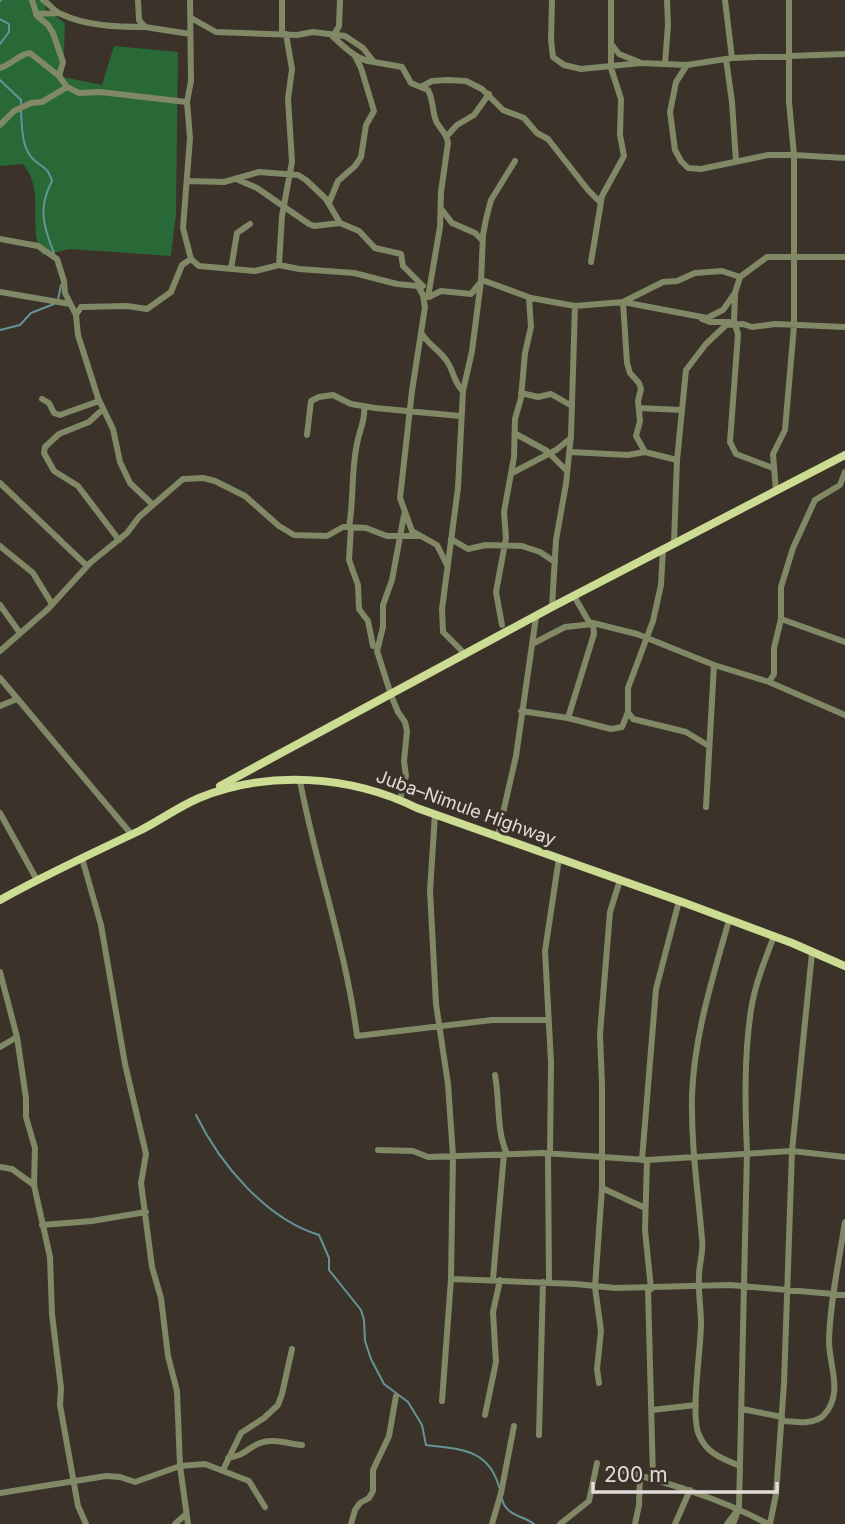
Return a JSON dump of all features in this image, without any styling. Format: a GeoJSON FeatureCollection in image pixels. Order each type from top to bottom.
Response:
{"type":"FeatureCollection","features":[{"type":"Feature","properties":{"kind":"main road"},"geometry":{"type":"LineString","coordinates":[[196,799],[552,607],[845,455]]}},
{"type":"Feature","properties":{"kind":"main road","name":"Juba–Nimule Highway"},"geometry":{"type":"LineString","coordinates":[[0,900],[163,819],[196,799],[237,785],[265,780],[300,780],[362,788],[400,799],[729,919],[845,967]]}},
{"type":"Feature","properties":{"kind":"street"},"geometry":{"type":"LineString","coordinates":[[32,0],[36,14],[53,33],[63,62],[59,76]]}},
{"type":"Feature","properties":{"kind":"street"},"geometry":{"type":"LineString","coordinates":[[43,0],[59,13]]}},
{"type":"Feature","properties":{"kind":"street"},"geometry":{"type":"LineString","coordinates":[[138,0],[139,20],[145,27]]}},
{"type":"Feature","properties":{"kind":"street"},"geometry":{"type":"LineString","coordinates":[[190,0],[191,81],[187,102],[190,138],[184,232],[191,259],[199,266],[231,269],[255,271],[279,265],[354,273],[397,284],[424,286],[467,295],[482,281]]}},
{"type":"Feature","properties":{"kind":"street"},"geometry":{"type":"LineString","coordinates":[[279,265],[283,208],[292,163],[288,99],[292,74],[284,34],[282,0]]}},
{"type":"Feature","properties":{"kind":"street"},"geometry":{"type":"LineString","coordinates":[[332,35],[339,26],[340,0]]}},
{"type":"Feature","properties":{"kind":"street"},"geometry":{"type":"LineString","coordinates":[[591,262],[600,202],[624,156],[620,135],[621,99],[611,68],[611,0]]}},
{"type":"Feature","properties":{"kind":"street"},"geometry":{"type":"LineString","coordinates":[[665,64],[667,0]]}},
{"type":"Feature","properties":{"kind":"street"},"geometry":{"type":"LineString","coordinates":[[725,0],[736,161]]}},
{"type":"Feature","properties":{"kind":"street"},"geometry":{"type":"LineString","coordinates":[[776,491],[773,454],[785,429],[794,326],[794,155],[789,102],[789,0]]}},
{"type":"Feature","properties":{"kind":"street"},"geometry":{"type":"LineString","coordinates":[[551,3],[552,53],[556,60],[564,65],[581,69],[641,63],[687,65],[729,59],[845,54]]}},
{"type":"Feature","properties":{"kind":"street"},"geometry":{"type":"LineString","coordinates":[[36,14],[59,13],[93,24],[145,27],[190,34]]}},
{"type":"Feature","properties":{"kind":"street"},"geometry":{"type":"LineString","coordinates":[[191,18],[216,32],[313,32],[345,36],[358,44],[374,62]]}},
{"type":"Feature","properties":{"kind":"street"},"geometry":{"type":"LineString","coordinates":[[332,35],[364,61],[402,67],[411,83],[430,93],[434,116],[447,136],[440,192],[440,227],[424,286],[425,309]]}},
{"type":"Feature","properties":{"kind":"street"},"geometry":{"type":"LineString","coordinates":[[612,45],[619,54],[641,63]]}},
{"type":"Feature","properties":{"kind":"street"},"geometry":{"type":"LineString","coordinates":[[0,68],[8,66],[24,53],[30,53],[59,76],[67,87],[79,93],[100,92],[187,102]]}},
{"type":"Feature","properties":{"kind":"street"},"geometry":{"type":"LineString","coordinates":[[329,203],[338,181],[361,157],[366,125],[374,111],[355,56]]}},
{"type":"Feature","properties":{"kind":"street"},"geometry":{"type":"LineString","coordinates":[[687,65],[676,82],[670,103],[670,121],[677,155],[692,170],[768,155],[845,158]]}},
{"type":"Feature","properties":{"kind":"street"},"geometry":{"type":"LineString","coordinates":[[421,87],[436,81],[466,81],[489,94],[503,110],[524,118],[537,133],[548,139],[600,202]]}},
{"type":"Feature","properties":{"kind":"street"},"geometry":{"type":"LineString","coordinates":[[0,125],[13,111],[31,103],[41,102],[67,87]]}},
{"type":"Feature","properties":{"kind":"street"},"geometry":{"type":"LineString","coordinates":[[447,136],[457,125],[474,114],[489,94]]}},
{"type":"Feature","properties":{"kind":"street"},"geometry":{"type":"LineString","coordinates":[[461,650],[447,638],[443,628],[442,608],[458,488],[460,416],[472,351],[482,281],[483,242],[491,200],[515,161]]}},
{"type":"Feature","properties":{"kind":"street"},"geometry":{"type":"LineString","coordinates":[[188,181],[218,182],[259,172],[290,173],[306,180],[329,203],[340,223]]}},
{"type":"Feature","properties":{"kind":"street"},"geometry":{"type":"LineString","coordinates":[[236,179],[257,188],[283,208],[314,226],[340,223],[359,231],[375,248],[401,254],[403,266],[424,286],[428,297],[400,498],[408,525],[419,536],[437,545],[447,565]]}},
{"type":"Feature","properties":{"kind":"street"},"geometry":{"type":"LineString","coordinates":[[440,208],[452,223],[479,236],[483,242]]}},
{"type":"Feature","properties":{"kind":"street"},"geometry":{"type":"LineString","coordinates":[[231,269],[237,233],[250,224]]}},
{"type":"Feature","properties":{"kind":"street"},"geometry":{"type":"LineString","coordinates":[[0,239],[38,246],[57,259],[65,293],[76,315],[78,335],[99,401],[113,429],[120,462],[127,478],[153,505]]}},
{"type":"Feature","properties":{"kind":"street"},"geometry":{"type":"LineString","coordinates":[[773,468],[736,454],[731,447],[730,425],[738,334],[735,323],[735,293],[740,277],[766,257],[845,257]]}},
{"type":"Feature","properties":{"kind":"street"},"geometry":{"type":"LineString","coordinates":[[76,315],[81,307],[127,306],[147,309],[171,292],[182,265],[191,259]]}},
{"type":"Feature","properties":{"kind":"street"},"geometry":{"type":"LineString","coordinates":[[623,302],[663,282],[677,281],[695,272],[722,271],[740,277]]}},
{"type":"Feature","properties":{"kind":"street"},"geometry":{"type":"LineString","coordinates":[[482,281],[529,298],[575,306],[623,302],[670,309],[710,322],[752,327],[775,324],[845,327]]}},
{"type":"Feature","properties":{"kind":"street"},"geometry":{"type":"LineString","coordinates":[[428,297],[442,291]]}},
{"type":"Feature","properties":{"kind":"street"},"geometry":{"type":"LineString","coordinates":[[0,292],[70,304]]}},
{"type":"Feature","properties":{"kind":"street"},"geometry":{"type":"LineString","coordinates":[[700,318],[716,316],[735,293]]}},
{"type":"Feature","properties":{"kind":"street"},"geometry":{"type":"LineString","coordinates":[[467,295],[477,306]]}},
{"type":"Feature","properties":{"kind":"street"},"geometry":{"type":"LineString","coordinates":[[502,625],[496,592],[505,546],[504,512],[512,473],[515,419],[531,327],[529,298]]}},
{"type":"Feature","properties":{"kind":"street"},"geometry":{"type":"LineString","coordinates":[[623,302],[626,357],[630,373],[640,386],[640,421],[636,433],[645,452]]}},
{"type":"Feature","properties":{"kind":"street"},"geometry":{"type":"LineString","coordinates":[[552,607],[555,562],[570,452],[575,306]]}},
{"type":"Feature","properties":{"kind":"street"},"geometry":{"type":"LineString","coordinates":[[674,543],[677,460],[686,370],[706,344],[726,325],[735,323]]}},
{"type":"Feature","properties":{"kind":"street"},"geometry":{"type":"LineString","coordinates":[[422,333],[429,345],[446,360],[454,381],[463,391]]}},
{"type":"Feature","properties":{"kind":"street"},"geometry":{"type":"LineString","coordinates":[[521,393],[538,397],[551,394],[572,406]]}},
{"type":"Feature","properties":{"kind":"street"},"geometry":{"type":"LineString","coordinates":[[307,435],[310,405],[314,399],[333,395],[351,404],[460,416]]}},
{"type":"Feature","properties":{"kind":"street"},"geometry":{"type":"LineString","coordinates":[[42,399],[49,403],[54,413],[60,415],[99,401]]}},
{"type":"Feature","properties":{"kind":"street"},"geometry":{"type":"LineString","coordinates":[[364,406],[365,418],[357,443],[352,482],[349,560],[358,585],[359,609],[368,621],[373,646]]}},
{"type":"Feature","properties":{"kind":"street"},"geometry":{"type":"LineString","coordinates":[[639,408],[682,410]]}},
{"type":"Feature","properties":{"kind":"street"},"geometry":{"type":"LineString","coordinates":[[103,409],[89,422],[59,434],[45,447],[44,453],[54,471],[78,486],[119,540]]}},
{"type":"Feature","properties":{"kind":"street"},"geometry":{"type":"LineString","coordinates":[[516,434],[549,453],[568,471]]}},
{"type":"Feature","properties":{"kind":"street"},"geometry":{"type":"LineString","coordinates":[[512,473],[571,438]]}},
{"type":"Feature","properties":{"kind":"street"},"geometry":{"type":"LineString","coordinates":[[570,452],[628,455],[645,452],[677,460]]}},
{"type":"Feature","properties":{"kind":"street"},"geometry":{"type":"LineString","coordinates":[[769,682],[774,674],[774,648],[781,619],[780,587],[793,548],[806,518],[820,496],[843,485],[845,472]]}},
{"type":"Feature","properties":{"kind":"street"},"geometry":{"type":"LineString","coordinates":[[0,651],[52,604],[87,566],[119,540],[183,479],[209,479],[245,496],[279,526],[294,535],[327,536],[343,527],[350,527],[366,528],[387,536],[419,536]]}},
{"type":"Feature","properties":{"kind":"street"},"geometry":{"type":"LineString","coordinates":[[0,483],[87,566]]}},
{"type":"Feature","properties":{"kind":"street"},"geometry":{"type":"LineString","coordinates":[[400,799],[406,776],[404,761],[407,732],[405,722],[391,695],[377,651],[383,627],[383,606],[392,580],[405,513]]}},
{"type":"Feature","properties":{"kind":"street"},"geometry":{"type":"LineString","coordinates":[[452,540],[468,550],[486,545],[528,547],[555,562]]}},
{"type":"Feature","properties":{"kind":"street"},"geometry":{"type":"LineString","coordinates":[[0,547],[33,573],[52,604]]}},
{"type":"Feature","properties":{"kind":"street"},"geometry":{"type":"LineString","coordinates":[[622,727],[628,712],[628,688],[647,639],[661,585],[663,549]]}},
{"type":"Feature","properties":{"kind":"street"},"geometry":{"type":"LineString","coordinates":[[568,718],[594,634],[593,624],[585,618],[574,596]]}},
{"type":"Feature","properties":{"kind":"street"},"geometry":{"type":"LineString","coordinates":[[0,605],[20,633]]}},
{"type":"Feature","properties":{"kind":"street"},"geometry":{"type":"LineString","coordinates":[[498,835],[516,756],[536,617]]}},
{"type":"Feature","properties":{"kind":"street"},"geometry":{"type":"LineString","coordinates":[[781,619],[845,642]]}},
{"type":"Feature","properties":{"kind":"street"},"geometry":{"type":"LineString","coordinates":[[532,644],[565,627],[593,624],[625,630],[714,665],[769,682],[845,715]]}},
{"type":"Feature","properties":{"kind":"street"},"geometry":{"type":"LineString","coordinates":[[706,807],[714,665]]}},
{"type":"Feature","properties":{"kind":"street"},"geometry":{"type":"LineString","coordinates":[[0,678],[132,835]]}},
{"type":"Feature","properties":{"kind":"street"},"geometry":{"type":"LineString","coordinates":[[0,706],[17,699]]}},
{"type":"Feature","properties":{"kind":"street"},"geometry":{"type":"LineString","coordinates":[[521,711],[568,718],[611,729],[642,722]]}},
{"type":"Feature","properties":{"kind":"street"},"geometry":{"type":"LineString","coordinates":[[628,712],[633,719],[675,728],[691,734],[709,746]]}},
{"type":"Feature","properties":{"kind":"street"},"geometry":{"type":"LineString","coordinates":[[691,734],[700,733],[710,727]]}},
{"type":"Feature","properties":{"kind":"street"},"geometry":{"type":"LineString","coordinates":[[300,780],[321,878],[345,968],[357,1036],[492,1020],[547,1020]]}},
{"type":"Feature","properties":{"kind":"street"},"geometry":{"type":"LineString","coordinates":[[0,813],[37,880]]}},
{"type":"Feature","properties":{"kind":"street"},"geometry":{"type":"LineString","coordinates":[[435,814],[430,891],[436,1004],[449,1084],[453,1156],[451,1279],[442,1401]]}},
{"type":"Feature","properties":{"kind":"street"},"geometry":{"type":"LineString","coordinates":[[82,858],[101,925],[125,1064],[146,1154],[141,1183],[152,1266],[161,1297],[168,1356],[177,1391],[180,1466],[188,1524]]}},
{"type":"Feature","properties":{"kind":"street"},"geometry":{"type":"LineString","coordinates":[[539,1435],[551,1062],[545,951],[559,858]]}},
{"type":"Feature","properties":{"kind":"street"},"geometry":{"type":"LineString","coordinates":[[599,1383],[597,1369],[601,1331],[595,1287],[602,1188],[603,1085],[600,1034],[610,912],[620,880]]}},
{"type":"Feature","properties":{"kind":"street"},"geometry":{"type":"LineString","coordinates":[[653,1478],[645,1208],[648,1176],[645,1160],[656,989],[679,901]]}},
{"type":"Feature","properties":{"kind":"street"},"geometry":{"type":"LineString","coordinates":[[729,919],[702,1016],[692,1096],[694,1155],[703,1240],[696,1405],[697,1432],[704,1445],[715,1455],[740,1466]]}},
{"type":"Feature","properties":{"kind":"street"},"geometry":{"type":"LineString","coordinates":[[733,1524],[739,1508],[742,1409],[747,1152],[744,1100],[751,1011],[759,974],[774,936]]}},
{"type":"Feature","properties":{"kind":"street"},"geometry":{"type":"LineString","coordinates":[[609,1467],[690,1490],[739,1508],[769,1524],[776,1494],[782,1419],[792,1151],[812,953]]}},
{"type":"Feature","properties":{"kind":"street"},"geometry":{"type":"LineString","coordinates":[[0,972],[16,1037],[26,1098],[26,1117],[35,1148],[34,1185],[50,1257],[52,1314],[61,1388],[60,1405],[78,1506],[86,1524]]}},
{"type":"Feature","properties":{"kind":"street"},"geometry":{"type":"LineString","coordinates":[[0,1046],[16,1037]]}},
{"type":"Feature","properties":{"kind":"street"},"geometry":{"type":"LineString","coordinates":[[485,1415],[496,1362],[493,1312],[506,1154],[500,1133],[500,1102],[495,1075]]}},
{"type":"Feature","properties":{"kind":"street"},"geometry":{"type":"LineString","coordinates":[[378,1150],[413,1151],[428,1157],[549,1154],[645,1160],[792,1151],[845,1157]]}},
{"type":"Feature","properties":{"kind":"street"},"geometry":{"type":"LineString","coordinates":[[0,1167],[12,1169],[34,1185]]}},
{"type":"Feature","properties":{"kind":"street"},"geometry":{"type":"LineString","coordinates":[[602,1188],[645,1208]]}},
{"type":"Feature","properties":{"kind":"street"},"geometry":{"type":"LineString","coordinates":[[42,1225],[92,1221],[146,1212]]}},
{"type":"Feature","properties":{"kind":"street"},"geometry":{"type":"LineString","coordinates":[[742,1409],[782,1419],[812,1421],[823,1417],[831,1406],[835,1385],[829,1343],[845,1222]]}},
{"type":"Feature","properties":{"kind":"street"},"geometry":{"type":"LineString","coordinates":[[451,1279],[497,1279],[649,1289],[699,1285],[744,1286],[845,1295]]}},
{"type":"Feature","properties":{"kind":"street"},"geometry":{"type":"LineString","coordinates":[[223,1471],[242,1433],[278,1405],[292,1349]]}},
{"type":"Feature","properties":{"kind":"street"},"geometry":{"type":"LineString","coordinates":[[351,1524],[355,1510],[369,1498],[373,1490],[373,1469],[389,1436],[396,1396]]}},
{"type":"Feature","properties":{"kind":"street"},"geometry":{"type":"LineString","coordinates":[[652,1410],[696,1405]]}},
{"type":"Feature","properties":{"kind":"street"},"geometry":{"type":"LineString","coordinates":[[492,1524],[514,1426]]}},
{"type":"Feature","properties":{"kind":"street"},"geometry":{"type":"LineString","coordinates":[[228,1458],[242,1456],[256,1444],[265,1441],[302,1445]]}},
{"type":"Feature","properties":{"kind":"street"},"geometry":{"type":"LineString","coordinates":[[560,1524],[589,1501],[597,1463]]}},
{"type":"Feature","properties":{"kind":"street"},"geometry":{"type":"LineString","coordinates":[[0,1493],[106,1476],[135,1482],[180,1466],[205,1464],[249,1481],[265,1507]]}},
{"type":"Feature","properties":{"kind":"street"},"geometry":{"type":"LineString","coordinates":[[635,1524],[640,1475]]}},
{"type":"Feature","properties":{"kind":"street"},"geometry":{"type":"LineString","coordinates":[[675,1524],[690,1490]]}},
{"type":"Feature","properties":{"kind":"street"},"geometry":{"type":"LineString","coordinates":[[727,1524],[731,1505]]}},
{"type":"Feature","properties":{"kind":"street"},"geometry":{"type":"LineString","coordinates":[[727,1524],[739,1508]]}},
{"type":"Feature","properties":{"kind":"street"},"geometry":{"type":"LineString","coordinates":[[175,1524],[185,1515]]}},
{"type":"Feature","properties":{"kind":"green space"},"geometry":{"type":"Polygon","coordinates":[[[0,0],[45,0],[46,10],[65,23],[63,77],[102,85],[114,46],[178,52],[176,213],[171,256],[71,249],[42,255],[36,237],[32,180],[23,164],[0,166],[0,0]]]}},
{"type":"Feature","properties":{"kind":"waterway"},"geometry":{"type":"LineString","coordinates":[[0,19],[9,24],[9,32],[0,44]]}},
{"type":"Feature","properties":{"kind":"waterway"},"geometry":{"type":"LineString","coordinates":[[0,80],[21,100],[21,104]]}},
{"type":"Feature","properties":{"kind":"waterway"},"geometry":{"type":"LineString","coordinates":[[21,110],[27,149],[34,160],[47,170],[52,181],[45,199],[44,217],[54,253]]}},
{"type":"Feature","properties":{"kind":"waterway"},"geometry":{"type":"LineString","coordinates":[[58,300],[61,285]]}},
{"type":"Feature","properties":{"kind":"waterway"},"geometry":{"type":"LineString","coordinates":[[0,330],[20,325],[31,313],[54,304]]}},
{"type":"Feature","properties":{"kind":"waterway"},"geometry":{"type":"LineString","coordinates":[[196,1115],[231,1170],[263,1203],[299,1227],[319,1235],[329,1258],[329,1270],[361,1310],[365,1341],[371,1359],[384,1384],[408,1402],[422,1425],[426,1445],[472,1453],[488,1465],[499,1487]]}},
{"type":"Feature","properties":{"kind":"waterway"},"geometry":{"type":"LineString","coordinates":[[502,1499],[507,1509],[534,1524]]}}]}
